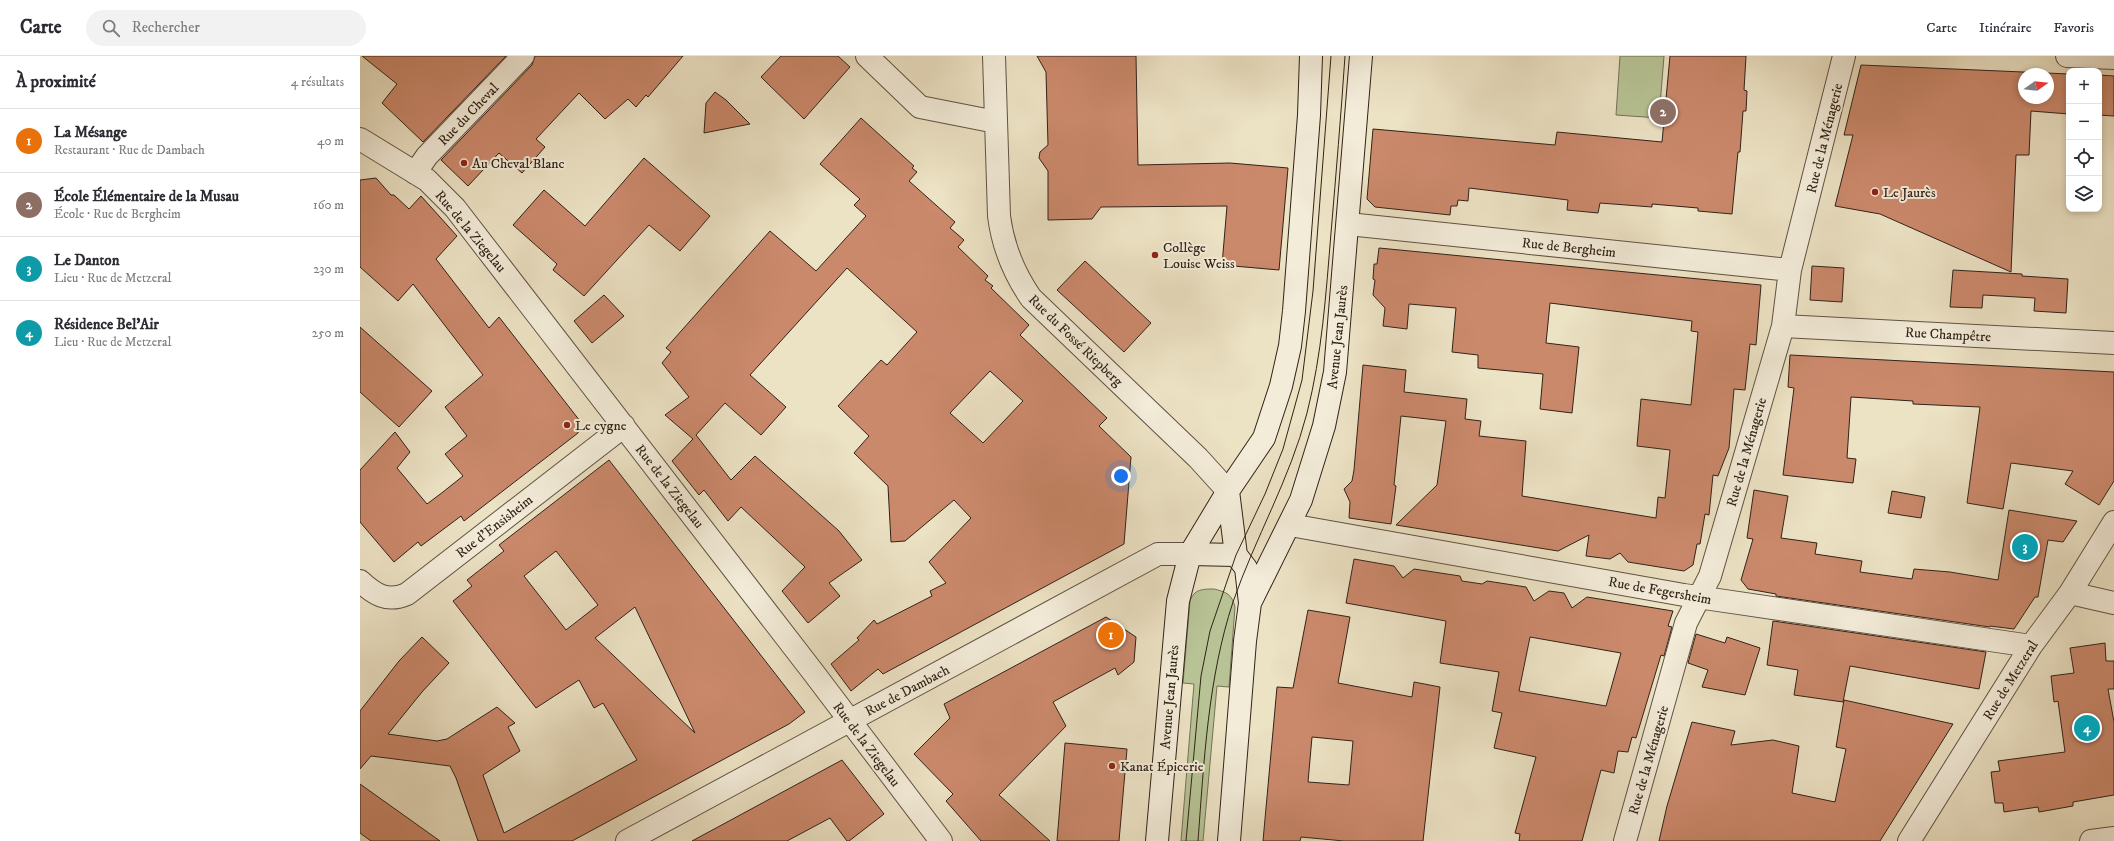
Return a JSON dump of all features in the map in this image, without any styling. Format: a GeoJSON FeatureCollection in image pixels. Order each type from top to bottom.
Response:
{"type":"FeatureCollection","features":[{"type":"Feature","properties":{"kind":"street","name":"Rue du Cheval"},"geometry":{"type":"LineString","coordinates":[[415,173],[427,156],[523,56]]}},
{"type":"Feature","properties":{"kind":"street"},"geometry":{"type":"LineString","coordinates":[[867,56],[920,107],[996,122]]}},
{"type":"Feature","properties":{"kind":"street","name":"Rue du Fossé Riepberg"},"geometry":{"type":"LineString","coordinates":[[994,56],[1002,236],[1009,261],[1018,280],[1031,298],[1198,458],[1228,491]]}},
{"type":"Feature","properties":{"kind":"street","name":"Avenue Jean Jaurès"},"geometry":{"type":"LineString","coordinates":[[1157,841],[1178,601],[1190,554],[1228,491],[1264,438],[1281,386],[1290,346],[1300,247],[1309,115],[1311,56]]}},
{"type":"Feature","properties":{"kind":"street","name":"Avenue Jean Jaurès"},"geometry":{"type":"LineString","coordinates":[[1250,603],[1290,525],[1301,500],[1324,426],[1332,387],[1348,224],[1361,56]]}},
{"type":"Feature","properties":{"kind":"street","name":"Rue de la Ménagerie"},"geometry":{"type":"LineString","coordinates":[[1625,841],[1686,623],[1710,576],[1783,326],[1790,270],[1844,56]]}},
{"type":"Feature","properties":{"kind":"street"},"geometry":{"type":"LineString","coordinates":[[2067,56],[2114,58]]}},
{"type":"Feature","properties":{"kind":"street","name":"Rue de la Ziegelau"},"geometry":{"type":"LineString","coordinates":[[360,139],[427,180],[455,208],[850,720],[941,841]]}},
{"type":"Feature","properties":{"kind":"street","name":"Rue de Bergheim"},"geometry":{"type":"LineString","coordinates":[[1348,224],[1790,270]]}},
{"type":"Feature","properties":{"kind":"street","name":"Rue Champêtre"},"geometry":{"type":"LineString","coordinates":[[1783,326],[2114,343]]}},
{"type":"Feature","properties":{"kind":"street","name":"Rue d'Ensisheim"},"geometry":{"type":"LineString","coordinates":[[360,581],[373,593],[388,599],[407,594],[624,426]]}},
{"type":"Feature","properties":{"kind":"street","name":"Avenue Jean Jaurès"},"geometry":{"type":"LineString","coordinates":[[1228,491],[1236,555],[1246,568],[1250,603],[1245,641],[1229,841]]}},
{"type":"Feature","properties":{"kind":"street","name":"Rue de Metzeral"},"geometry":{"type":"LineString","coordinates":[[1914,840],[2031,646],[2070,592],[2114,522]]}},
{"type":"Feature","properties":{"kind":"street","name":"Rue de Fegersheim"},"geometry":{"type":"LineString","coordinates":[[1290,525],[1698,597],[2031,646]]}},
{"type":"Feature","properties":{"kind":"street","name":"Rue de Dambach"},"geometry":{"type":"LineString","coordinates":[[627,841],[1158,554],[1190,554]]}},
{"type":"Feature","properties":{"kind":"street"},"geometry":{"type":"LineString","coordinates":[[1190,554],[1236,555]]}},
{"type":"Feature","properties":{"kind":"street"},"geometry":{"type":"LineString","coordinates":[[2070,592],[2114,603]]}},
{"type":"Feature","properties":{"kind":"street"},"geometry":{"type":"LineString","coordinates":[[2091,841],[2114,838]]}},
{"type":"Feature","properties":{"kind":"green space"},"geometry":{"type":"Polygon","coordinates":[[[1620,56],[1664,56],[1659,118],[1616,115],[1620,56]]]}},
{"type":"Feature","properties":{"kind":"green space"},"geometry":{"type":"Polygon","coordinates":[[[1214,589],[1228,594],[1235,607],[1229,687],[1217,686],[1203,841],[1181,841],[1194,684],[1183,683],[1190,601],[1194,594],[1199,590],[1214,589]]]}},
{"type":"Feature","properties":{"kind":"building"},"geometry":{"type":"Polygon","coordinates":[[[362,56],[506,56],[423,142],[382,103],[397,84],[362,56]]]}},
{"type":"Feature","properties":{"kind":"building"},"geometry":{"type":"Polygon","coordinates":[[[535,56],[683,56],[648,97],[646,95],[636,107],[628,99],[605,119],[579,93],[536,139],[545,147],[522,173],[499,153],[468,186],[441,160],[532,65],[535,56]]]}},
{"type":"Feature","properties":{"kind":"building"},"geometry":{"type":"Polygon","coordinates":[[[781,56],[838,56],[850,67],[804,119],[761,77],[781,56]]]}},
{"type":"Feature","properties":{"kind":"building"},"geometry":{"type":"Polygon","coordinates":[[[1037,56],[1136,56],[1138,165],[1230,163],[1288,168],[1279,270],[1222,265],[1227,206],[1101,207],[1092,219],[1048,220],[1048,171],[1039,158],[1040,152],[1048,145],[1046,72],[1037,56]]]}},
{"type":"Feature","properties":{"kind":"building"},"geometry":{"type":"Polygon","coordinates":[[[1670,56],[1746,56],[1744,90],[1747,91],[1746,111],[1743,111],[1740,152],[1738,152],[1732,214],[1698,211],[1698,208],[1652,204],[1652,207],[1600,203],[1598,213],[1567,210],[1568,200],[1469,188],[1468,201],[1458,200],[1457,206],[1451,206],[1450,215],[1375,207],[1367,199],[1373,129],[1555,145],[1557,132],[1662,142],[1670,56]]]}},
{"type":"Feature","properties":{"kind":"building"},"geometry":{"type":"Polygon","coordinates":[[[1861,65],[2018,72],[2018,104],[2054,104],[2054,73],[2066,74],[2066,114],[2031,111],[2029,155],[2016,155],[2011,272],[1880,214],[1835,206],[1853,135],[1844,135],[1861,65]]]}},
{"type":"Feature","properties":{"kind":"building"},"geometry":{"type":"Polygon","coordinates":[[[2102,75],[2114,76],[2114,116],[2102,115],[2102,75]]]}},
{"type":"Feature","properties":{"kind":"building"},"geometry":{"type":"Polygon","coordinates":[[[715,92],[726,100],[750,124],[704,133],[706,103],[715,92]]]}},
{"type":"Feature","properties":{"kind":"building"},"geometry":{"type":"Polygon","coordinates":[[[861,118],[914,166],[912,168],[917,172],[909,181],[955,222],[950,228],[964,240],[958,247],[988,276],[985,280],[993,286],[991,288],[1029,325],[1020,335],[1107,418],[1099,426],[1131,457],[1124,544],[883,674],[878,669],[851,691],[831,664],[859,640],[857,638],[874,620],[877,624],[932,596],[930,591],[946,583],[929,562],[971,518],[954,500],[905,541],[891,542],[888,486],[854,453],[869,436],[838,406],[881,360],[887,365],[917,332],[847,268],[750,375],[786,407],[761,435],[725,403],[696,435],[731,480],[755,456],[839,531],[862,560],[829,583],[840,596],[808,623],[782,591],[805,567],[741,507],[728,521],[704,490],[699,495],[672,461],[693,439],[665,415],[689,397],[662,363],[671,352],[666,348],[770,231],[816,271],[866,216],[854,205],[860,199],[820,164],[861,118]],[[990,371],[950,413],[983,443],[1023,401],[990,371]]]}},
{"type":"Feature","properties":{"kind":"building"},"geometry":{"type":"Polygon","coordinates":[[[644,158],[710,216],[680,251],[649,225],[584,296],[553,270],[557,264],[513,225],[544,190],[585,226],[644,158]]]}},
{"type":"Feature","properties":{"kind":"building"},"geometry":{"type":"Polygon","coordinates":[[[376,178],[391,195],[394,195],[409,209],[421,196],[457,236],[436,259],[489,328],[499,317],[580,421],[578,433],[464,521],[461,516],[421,546],[418,542],[394,562],[360,522],[360,470],[395,432],[410,452],[397,468],[427,504],[443,492],[463,476],[445,454],[467,436],[445,407],[483,375],[413,284],[398,301],[360,267],[360,180],[376,178]]]}},
{"type":"Feature","properties":{"kind":"building"},"geometry":{"type":"Polygon","coordinates":[[[1379,248],[1761,285],[1756,345],[1750,344],[1745,390],[1734,389],[1729,448],[1718,476],[1713,475],[1709,515],[1705,514],[1700,544],[1697,544],[1693,565],[1684,571],[1628,562],[1620,553],[1610,559],[1586,556],[1589,535],[1558,551],[1396,525],[1437,485],[1446,421],[1401,416],[1394,485],[1396,486],[1391,524],[1349,518],[1350,502],[1344,489],[1352,481],[1354,470],[1363,365],[1406,370],[1404,392],[1467,399],[1465,419],[1481,421],[1479,436],[1526,441],[1522,496],[1656,518],[1658,497],[1665,498],[1670,450],[1637,446],[1641,399],[1691,405],[1698,332],[1691,331],[1692,321],[1550,303],[1546,343],[1579,347],[1572,413],[1540,409],[1543,374],[1478,368],[1478,355],[1452,352],[1456,308],[1409,304],[1407,329],[1383,326],[1385,308],[1373,295],[1375,280],[1373,279],[1374,264],[1377,264],[1379,248]]]}},
{"type":"Feature","properties":{"kind":"building"},"geometry":{"type":"Polygon","coordinates":[[[1085,261],[1151,323],[1124,352],[1057,290],[1085,261]]]}},
{"type":"Feature","properties":{"kind":"building"},"geometry":{"type":"Polygon","coordinates":[[[1812,266],[1844,268],[1842,302],[1810,300],[1812,266]]]}},
{"type":"Feature","properties":{"kind":"building"},"geometry":{"type":"Polygon","coordinates":[[[1953,270],[2022,274],[2022,276],[2068,279],[2066,313],[2034,311],[2035,298],[1983,295],[1982,308],[1950,307],[1953,270]]]}},
{"type":"Feature","properties":{"kind":"building"},"geometry":{"type":"Polygon","coordinates":[[[604,295],[624,316],[592,343],[574,321],[604,295]]]}},
{"type":"Feature","properties":{"kind":"building"},"geometry":{"type":"Polygon","coordinates":[[[360,327],[432,391],[399,427],[360,392],[360,327]]]}},
{"type":"Feature","properties":{"kind":"building"},"geometry":{"type":"Polygon","coordinates":[[[1790,355],[2114,372],[2114,481],[2099,505],[2065,484],[2073,471],[2011,463],[2003,509],[1967,503],[1980,407],[1913,404],[1913,401],[1851,397],[1847,458],[1856,459],[1853,483],[1783,475],[1794,388],[1788,387],[1790,355]]]}},
{"type":"Feature","properties":{"kind":"building"},"geometry":{"type":"Polygon","coordinates":[[[609,460],[805,712],[789,724],[572,841],[478,841],[456,778],[450,766],[371,756],[360,769],[360,711],[399,661],[422,637],[449,663],[422,692],[388,734],[437,741],[447,739],[497,707],[515,723],[508,727],[520,751],[483,775],[504,833],[637,760],[603,703],[594,708],[579,680],[536,708],[453,601],[472,586],[467,580],[504,551],[499,545],[609,460]],[[556,551],[524,576],[566,630],[598,605],[556,551]],[[635,607],[595,638],[695,733],[635,607]]]}},
{"type":"Feature","properties":{"kind":"building"},"geometry":{"type":"Polygon","coordinates":[[[1754,490],[1788,496],[1781,538],[1817,543],[1815,554],[1862,561],[1860,572],[1912,579],[1914,569],[1950,572],[1998,580],[2009,510],[2077,521],[2063,542],[2048,540],[2038,597],[2035,597],[2014,629],[1990,627],[1776,596],[1776,594],[1748,589],[1741,580],[1753,539],[1747,538],[1754,490]]]}},
{"type":"Feature","properties":{"kind":"building"},"geometry":{"type":"Polygon","coordinates":[[[1892,491],[1925,497],[1921,518],[1888,513],[1892,491]]]}},
{"type":"Feature","properties":{"kind":"building"},"geometry":{"type":"Polygon","coordinates":[[[1354,559],[1394,566],[1403,578],[1414,569],[1460,576],[1462,581],[1482,584],[1487,581],[1526,587],[1534,601],[1549,591],[1564,593],[1572,608],[1587,597],[1673,611],[1668,626],[1672,627],[1664,656],[1661,655],[1636,738],[1632,737],[1628,752],[1618,751],[1614,773],[1601,770],[1582,841],[1519,841],[1520,834],[1515,833],[1536,757],[1494,748],[1502,713],[1492,711],[1499,672],[1440,663],[1446,621],[1346,603],[1354,559]],[[1530,637],[1519,691],[1606,706],[1621,653],[1530,637]]]}},
{"type":"Feature","properties":{"kind":"building"},"geometry":{"type":"Polygon","coordinates":[[[1308,610],[1350,617],[1338,683],[1412,697],[1414,682],[1440,687],[1423,841],[1344,841],[1301,837],[1300,841],[1263,841],[1277,687],[1293,688],[1308,610]],[[1312,737],[1308,782],[1349,785],[1353,741],[1312,737]]]}},
{"type":"Feature","properties":{"kind":"building"},"geometry":{"type":"Polygon","coordinates":[[[1106,617],[1136,637],[1134,662],[1118,675],[1115,668],[1053,702],[1066,726],[999,795],[1050,841],[981,841],[946,801],[953,794],[914,754],[950,718],[944,704],[1106,617]]]}},
{"type":"Feature","properties":{"kind":"building"},"geometry":{"type":"Polygon","coordinates":[[[1773,621],[1986,652],[1979,689],[1850,666],[1843,702],[1794,695],[1798,670],[1767,665],[1773,621]]]}},
{"type":"Feature","properties":{"kind":"building"},"geometry":{"type":"Polygon","coordinates":[[[1696,634],[1725,643],[1727,637],[1760,648],[1745,695],[1702,687],[1708,670],[1688,663],[1696,634]]]}},
{"type":"Feature","properties":{"kind":"building"},"geometry":{"type":"Polygon","coordinates":[[[2105,643],[2106,661],[2114,661],[2114,689],[2108,689],[2114,722],[2114,795],[2073,802],[2073,806],[2039,812],[2038,807],[2004,812],[2003,803],[1995,803],[1991,772],[2000,771],[1998,761],[2065,752],[2058,701],[2054,702],[2051,676],[2074,673],[2070,648],[2105,643]]]}},
{"type":"Feature","properties":{"kind":"building"},"geometry":{"type":"Polygon","coordinates":[[[1844,700],[1953,724],[1880,841],[1659,841],[1667,806],[1692,722],[1735,731],[1731,745],[1773,740],[1799,746],[1792,793],[1835,802],[1846,749],[1836,747],[1844,700]]]}},
{"type":"Feature","properties":{"kind":"building"},"geometry":{"type":"Polygon","coordinates":[[[1065,743],[1127,749],[1119,841],[1057,841],[1065,743]]]}},
{"type":"Feature","properties":{"kind":"building"},"geometry":{"type":"Polygon","coordinates":[[[842,760],[884,814],[849,841],[847,841],[830,818],[787,841],[692,841],[842,760]]]}},
{"type":"Feature","properties":{"kind":"building"},"geometry":{"type":"Polygon","coordinates":[[[360,784],[440,841],[371,841],[360,833],[360,784]]]}},
{"type":"Feature","properties":{"kind":"tram line"},"geometry":{"type":"LineString","coordinates":[[1186,841],[1201,676],[1210,631],[1236,555],[1265,494],[1283,449],[1302,380],[1313,291],[1331,56]]}},
{"type":"Feature","properties":{"kind":"tram line"},"geometry":{"type":"LineString","coordinates":[[1198,841],[1208,720],[1218,660],[1225,631],[1233,602],[1242,578],[1282,485],[1300,437],[1312,391],[1323,324],[1345,56]]}},
{"type":"Feature","properties":{"kind":"place","name":"École Élémentaire de la Musau"},"geometry":{"type":"Point","coordinates":[1663,112]}},
{"type":"Feature","properties":{"kind":"place","name":"Au Cheval Blanc"},"geometry":{"type":"Point","coordinates":[464,163]}},
{"type":"Feature","properties":{"kind":"place","name":"Le Jaurès"},"geometry":{"type":"Point","coordinates":[1875,192]}},
{"type":"Feature","properties":{"kind":"place","name":"Collège Louise Weiss"},"geometry":{"type":"Point","coordinates":[1155,255]}},
{"type":"Feature","properties":{"kind":"place","name":"Le cygne"},"geometry":{"type":"Point","coordinates":[567,425]}},
{"type":"Feature","properties":{"kind":"place","name":"Le Danton"},"geometry":{"type":"Point","coordinates":[2025,547]}},
{"type":"Feature","properties":{"kind":"place","name":"La Mésange"},"geometry":{"type":"Point","coordinates":[1111,635]}},
{"type":"Feature","properties":{"kind":"place","name":"Résidence Bel'Air"},"geometry":{"type":"Point","coordinates":[2087,728]}},
{"type":"Feature","properties":{"kind":"place","name":"Kanat Épicerie"},"geometry":{"type":"Point","coordinates":[1112,766]}}]}
